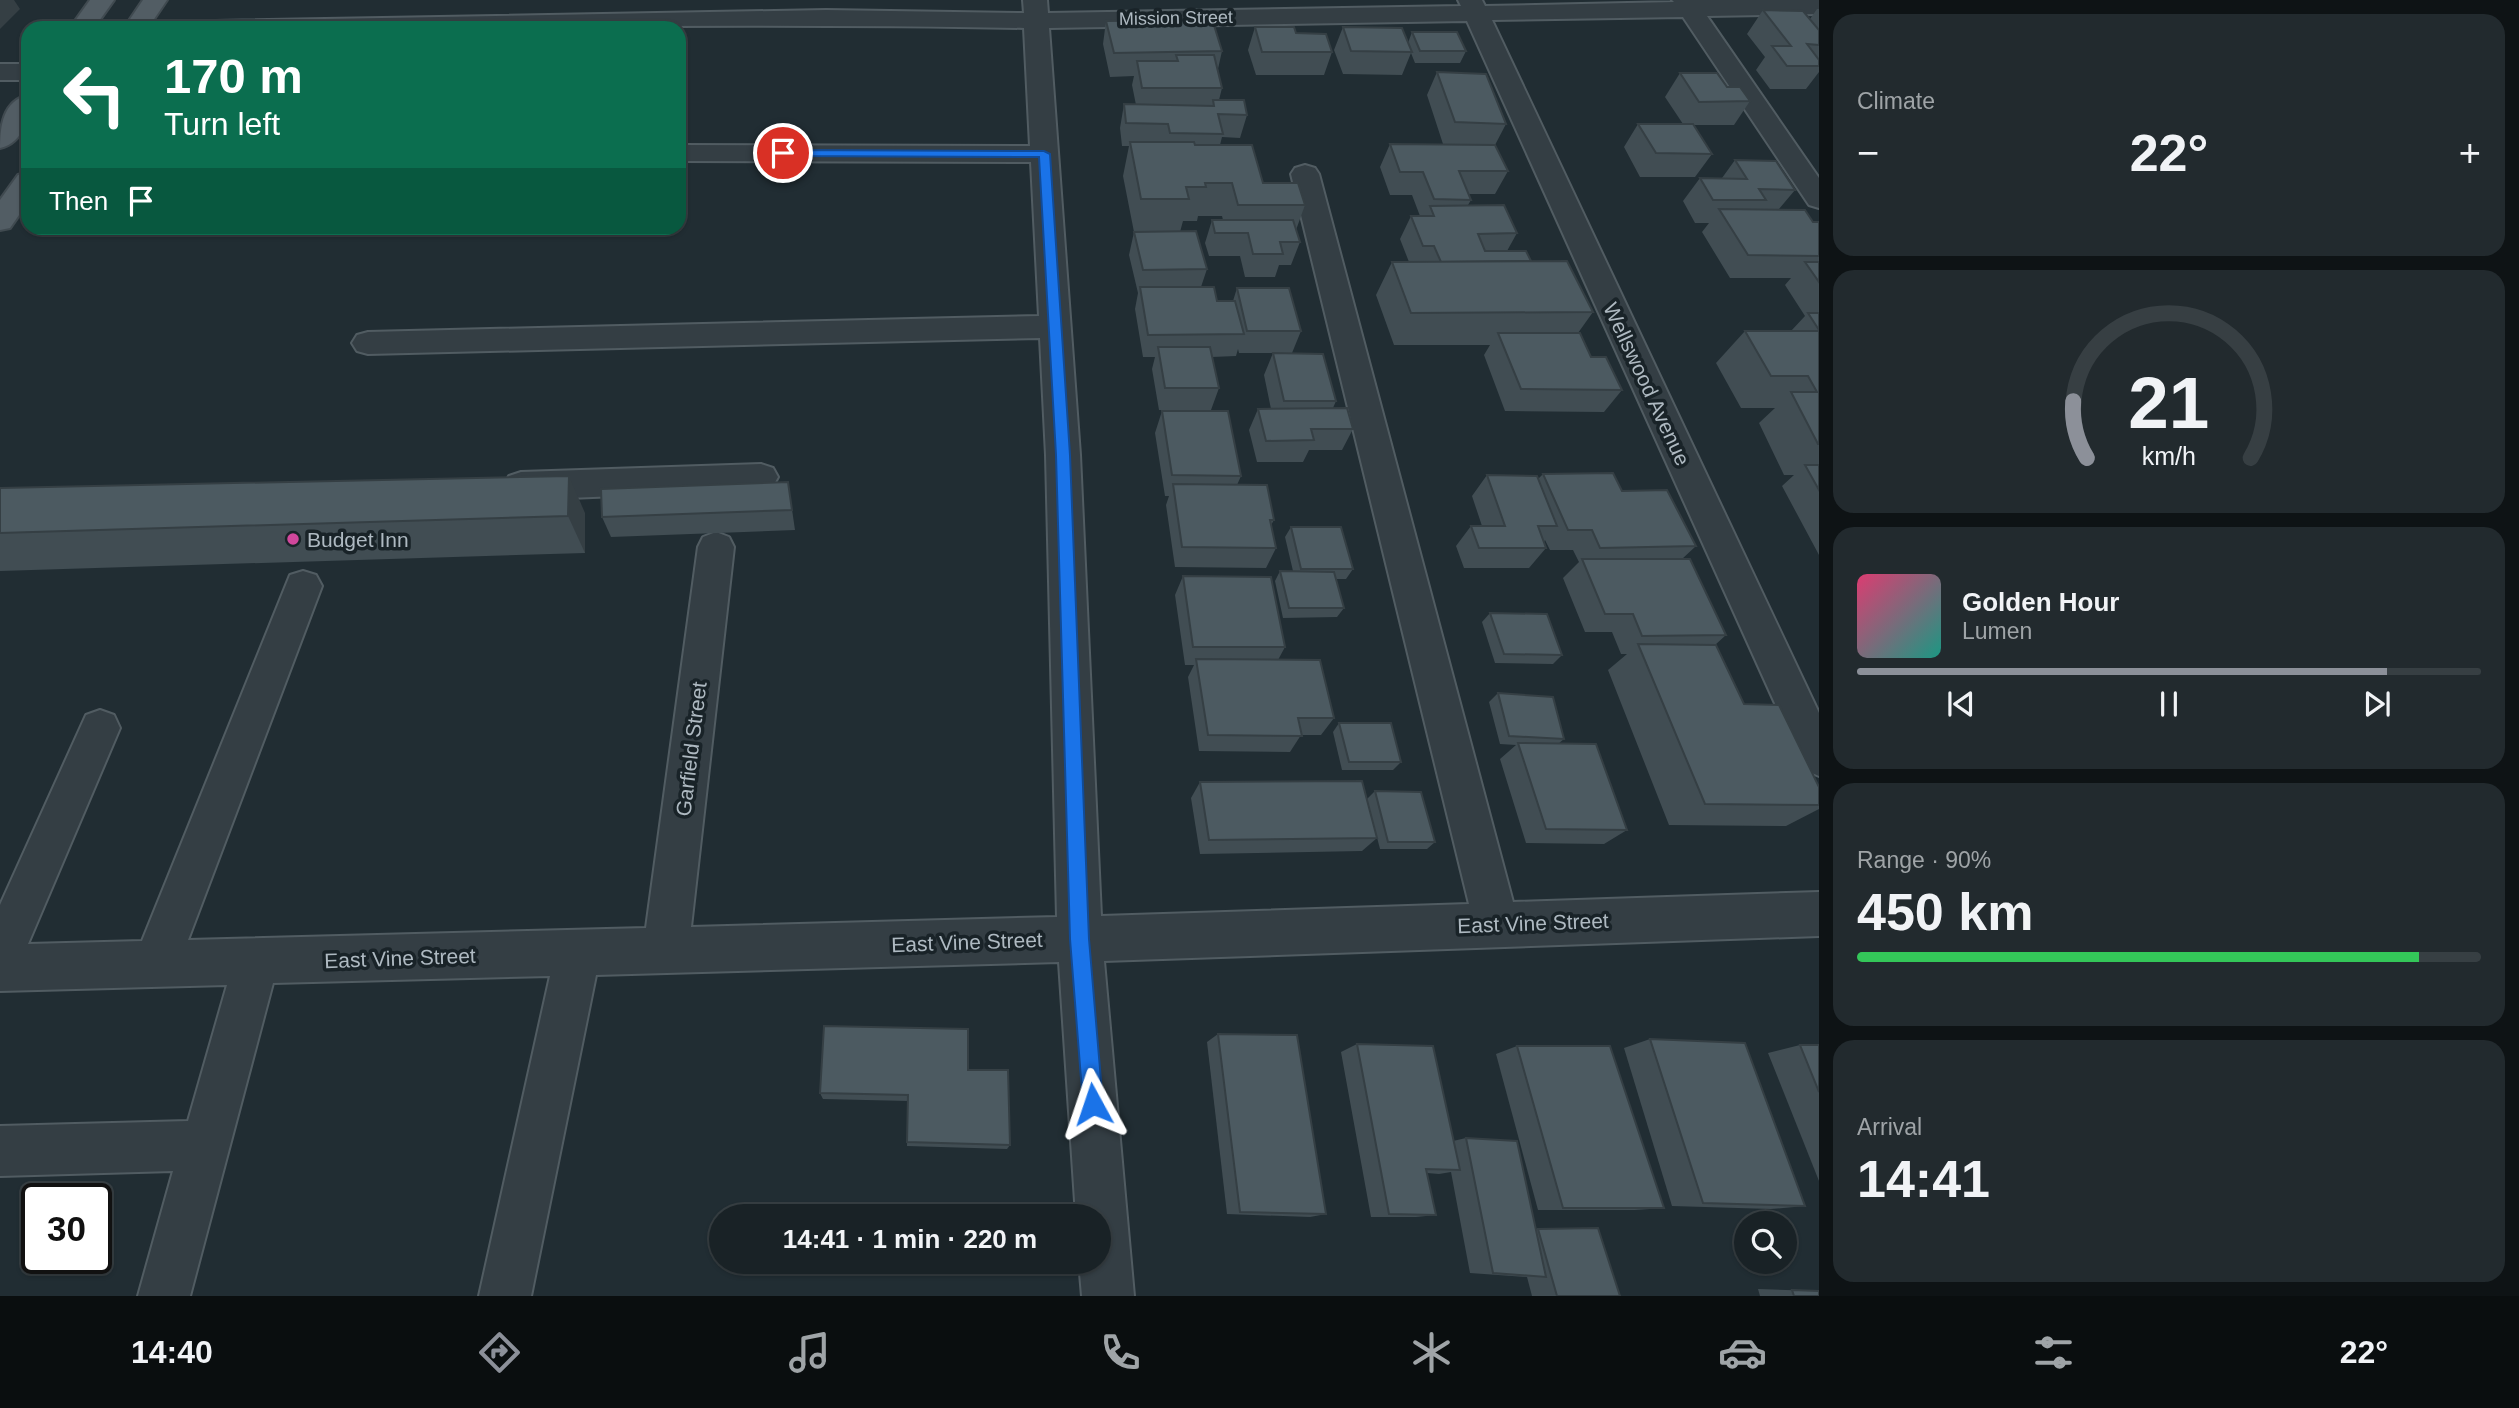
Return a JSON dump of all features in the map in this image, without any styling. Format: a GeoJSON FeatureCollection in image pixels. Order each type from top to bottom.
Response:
{"type":"FeatureCollection","features":[{"type":"Feature","properties":{"kind":"main road"},"geometry":{"type":"LineString","coordinates":[[87,21],[102,0]]}},
{"type":"Feature","properties":{"kind":"main road"},"geometry":{"type":"LineString","coordinates":[[141,21],[155,0]]}},
{"type":"Feature","properties":{"kind":"main road"},"geometry":{"type":"LineString","coordinates":[[0,141],[21,112]]}},
{"type":"Feature","properties":{"kind":"main road"},"geometry":{"type":"LineString","coordinates":[[0,220],[21,191]]}},
{"type":"Feature","properties":{"kind":"street"},"geometry":{"type":"LineString","coordinates":[[238,21],[252,0]]}},
{"type":"Feature","properties":{"kind":"street"},"geometry":{"type":"LineString","coordinates":[[1687,4],[1819,198]]}},
{"type":"Feature","properties":{"kind":"street","name":"Mission Street"},"geometry":{"type":"LineString","coordinates":[[421,21],[827,8],[1035,10],[1687,4],[1819,7]]}},
{"type":"Feature","properties":{"kind":"street","name":"Wellswood Avenue"},"geometry":{"type":"LineString","coordinates":[[1473,6],[1819,757]]}},
{"type":"Feature","properties":{"kind":"street"},"geometry":{"type":"LineString","coordinates":[[1035,10],[1063,455],[1080,939],[1108,1296]]}},
{"type":"Feature","properties":{"kind":"street"},"geometry":{"type":"LineString","coordinates":[[0,72],[21,72]]}},
{"type":"Feature","properties":{"kind":"street"},"geometry":{"type":"LineString","coordinates":[[686,153],[1044,154]]}},
{"type":"Feature","properties":{"kind":"street"},"geometry":{"type":"LineString","coordinates":[[1305,174],[1497,925]]}},
{"type":"Feature","properties":{"kind":"street"},"geometry":{"type":"LineString","coordinates":[[368,343],[1055,327]]}},
{"type":"Feature","properties":{"kind":"street"},"geometry":{"type":"LineString","coordinates":[[484,487],[761,477]]}},
{"type":"Feature","properties":{"kind":"street","name":"Garfield Street"},"geometry":{"type":"LineString","coordinates":[[666,951],[716,547]]}},
{"type":"Feature","properties":{"kind":"street"},"geometry":{"type":"LineString","coordinates":[[156,964],[303,586]]}},
{"type":"Feature","properties":{"kind":"street"},"geometry":{"type":"LineString","coordinates":[[0,957],[100,728]]}},
{"type":"Feature","properties":{"kind":"street","name":"East Vine Street"},"geometry":{"type":"LineString","coordinates":[[0,968],[1080,939],[1819,914]]}},
{"type":"Feature","properties":{"kind":"street"},"geometry":{"type":"LineString","coordinates":[[505,1296],[578,953]]}},
{"type":"Feature","properties":{"kind":"street"},"geometry":{"type":"LineString","coordinates":[[164,1296],[256,962]]}},
{"type":"Feature","properties":{"kind":"street"},"geometry":{"type":"LineString","coordinates":[[0,1151],[206,1145]]}},
{"type":"Feature","properties":{"kind":"building"},"geometry":{"type":"Polygon","coordinates":[[[1763,10],[1803,11],[1819,30],[1819,45],[1807,44],[1819,60],[1819,66],[1787,66],[1772,46],[1791,46],[1763,10]]]}},
{"type":"Feature","properties":{"kind":"building"},"geometry":{"type":"Polygon","coordinates":[[[1106,21],[1213,22],[1222,51],[1114,53],[1106,21]]]}},
{"type":"Feature","properties":{"kind":"building"},"geometry":{"type":"Polygon","coordinates":[[[1255,27],[1294,27],[1296,33],[1326,34],[1332,52],[1262,52],[1255,27]]]}},
{"type":"Feature","properties":{"kind":"building"},"geometry":{"type":"Polygon","coordinates":[[[1343,27],[1402,28],[1412,52],[1351,51],[1343,27]]]}},
{"type":"Feature","properties":{"kind":"building"},"geometry":{"type":"Polygon","coordinates":[[[1412,32],[1457,32],[1466,51],[1420,51],[1412,32]]]}},
{"type":"Feature","properties":{"kind":"building"},"geometry":{"type":"Polygon","coordinates":[[[1176,55],[1214,55],[1222,88],[1142,88],[1137,61],[1178,61],[1176,55]]]}},
{"type":"Feature","properties":{"kind":"building"},"geometry":{"type":"Polygon","coordinates":[[[1437,72],[1486,74],[1506,124],[1455,122],[1437,72]]]}},
{"type":"Feature","properties":{"kind":"building"},"geometry":{"type":"Polygon","coordinates":[[[1680,73],[1717,73],[1727,87],[1740,87],[1750,101],[1699,102],[1680,73]]]}},
{"type":"Feature","properties":{"kind":"building"},"geometry":{"type":"Polygon","coordinates":[[[1213,100],[1244,100],[1247,115],[1218,114],[1223,134],[1170,133],[1168,124],[1126,123],[1124,104],[1214,106],[1213,100]]]}},
{"type":"Feature","properties":{"kind":"building"},"geometry":{"type":"Polygon","coordinates":[[[1638,124],[1693,124],[1712,154],[1656,153],[1638,124]]]}},
{"type":"Feature","properties":{"kind":"building"},"geometry":{"type":"Polygon","coordinates":[[[1130,142],[1252,145],[1263,183],[1298,183],[1305,205],[1238,205],[1232,183],[1205,183],[1206,187],[1186,187],[1189,199],[1141,199],[1130,142]]]}},
{"type":"Feature","properties":{"kind":"building"},"geometry":{"type":"Polygon","coordinates":[[[1390,144],[1495,145],[1508,171],[1459,171],[1471,200],[1434,199],[1423,172],[1400,172],[1390,144]]]}},
{"type":"Feature","properties":{"kind":"building"},"geometry":{"type":"Polygon","coordinates":[[[1735,160],[1776,161],[1795,190],[1759,189],[1766,200],[1713,200],[1700,178],[1747,179],[1735,160]]]}},
{"type":"Feature","properties":{"kind":"building"},"geometry":{"type":"Polygon","coordinates":[[[1504,205],[1517,233],[1478,234],[1485,251],[1526,251],[1531,261],[1441,262],[1434,246],[1423,246],[1411,216],[1434,216],[1430,206],[1504,205]]]}},
{"type":"Feature","properties":{"kind":"building"},"geometry":{"type":"Polygon","coordinates":[[[1719,209],[1805,210],[1813,222],[1819,222],[1819,256],[1748,255],[1719,209]]]}},
{"type":"Feature","properties":{"kind":"building"},"geometry":{"type":"Polygon","coordinates":[[[1212,220],[1293,220],[1300,242],[1280,242],[1283,254],[1253,254],[1248,233],[1215,233],[1212,220]]]}},
{"type":"Feature","properties":{"kind":"building"},"geometry":{"type":"Polygon","coordinates":[[[1196,231],[1207,269],[1143,270],[1134,232],[1196,231]]]}},
{"type":"Feature","properties":{"kind":"building"},"geometry":{"type":"Polygon","coordinates":[[[1567,261],[1593,312],[1411,313],[1392,262],[1567,261]]]}},
{"type":"Feature","properties":{"kind":"building"},"geometry":{"type":"Polygon","coordinates":[[[1805,262],[1819,262],[1819,282],[1805,262]]]}},
{"type":"Feature","properties":{"kind":"building"},"geometry":{"type":"Polygon","coordinates":[[[1140,287],[1214,287],[1217,301],[1235,301],[1244,334],[1148,335],[1140,287]]]}},
{"type":"Feature","properties":{"kind":"building"},"geometry":{"type":"Polygon","coordinates":[[[1237,288],[1289,288],[1301,331],[1247,331],[1237,288]]]}},
{"type":"Feature","properties":{"kind":"building"},"geometry":{"type":"Polygon","coordinates":[[[1808,313],[1819,313],[1819,330],[1808,313]]]}},
{"type":"Feature","properties":{"kind":"building"},"geometry":{"type":"Polygon","coordinates":[[[1745,331],[1819,331],[1819,444],[1791,392],[1817,392],[1808,376],[1771,376],[1745,331]]]}},
{"type":"Feature","properties":{"kind":"building"},"geometry":{"type":"Polygon","coordinates":[[[1498,333],[1580,333],[1591,357],[1606,357],[1622,390],[1521,389],[1498,333]]]}},
{"type":"Feature","properties":{"kind":"building"},"geometry":{"type":"Polygon","coordinates":[[[1158,347],[1210,347],[1219,388],[1165,388],[1158,347]]]}},
{"type":"Feature","properties":{"kind":"building"},"geometry":{"type":"Polygon","coordinates":[[[1273,353],[1323,354],[1336,401],[1284,401],[1273,353]]]}},
{"type":"Feature","properties":{"kind":"building"},"geometry":{"type":"Polygon","coordinates":[[[1347,408],[1353,429],[1311,429],[1314,440],[1266,441],[1258,409],[1347,408]]]}},
{"type":"Feature","properties":{"kind":"building"},"geometry":{"type":"Polygon","coordinates":[[[1162,411],[1228,411],[1241,476],[1172,475],[1162,411]]]}},
{"type":"Feature","properties":{"kind":"building"},"geometry":{"type":"Polygon","coordinates":[[[1805,465],[1819,465],[1819,490],[1805,465]]]}},
{"type":"Feature","properties":{"kind":"building"},"geometry":{"type":"Polygon","coordinates":[[[1613,473],[1622,491],[1667,490],[1696,546],[1600,548],[1592,530],[1568,530],[1543,474],[1613,473]]]}},
{"type":"Feature","properties":{"kind":"building"},"geometry":{"type":"Polygon","coordinates":[[[1487,475],[1537,476],[1557,526],[1538,526],[1546,548],[1479,548],[1471,526],[1505,526],[1487,475]]]}},
{"type":"Feature","properties":{"kind":"building"},"geometry":{"type":"Polygon","coordinates":[[[569,476],[568,516],[0,533],[0,488],[569,476]]]}},
{"type":"Feature","properties":{"kind":"building"},"geometry":{"type":"Polygon","coordinates":[[[788,482],[792,510],[602,517],[601,489],[788,482]]]}},
{"type":"Feature","properties":{"kind":"building"},"geometry":{"type":"Polygon","coordinates":[[[1173,484],[1267,485],[1276,548],[1182,547],[1173,484]]]}},
{"type":"Feature","properties":{"kind":"building"},"geometry":{"type":"Polygon","coordinates":[[[1291,527],[1341,527],[1353,569],[1301,569],[1291,527]]]}},
{"type":"Feature","properties":{"kind":"building"},"geometry":{"type":"Polygon","coordinates":[[[1582,559],[1690,559],[1726,635],[1642,636],[1633,614],[1605,614],[1582,559]]]}},
{"type":"Feature","properties":{"kind":"building"},"geometry":{"type":"Polygon","coordinates":[[[1280,571],[1334,572],[1344,608],[1289,608],[1280,571]]]}},
{"type":"Feature","properties":{"kind":"building"},"geometry":{"type":"Polygon","coordinates":[[[1183,576],[1271,577],[1285,647],[1193,647],[1183,576]]]}},
{"type":"Feature","properties":{"kind":"building"},"geometry":{"type":"Polygon","coordinates":[[[1490,613],[1547,614],[1562,655],[1504,654],[1490,613]]]}},
{"type":"Feature","properties":{"kind":"building"},"geometry":{"type":"Polygon","coordinates":[[[1638,644],[1716,645],[1744,704],[1779,705],[1819,787],[1819,805],[1705,804],[1638,644]]]}},
{"type":"Feature","properties":{"kind":"building"},"geometry":{"type":"Polygon","coordinates":[[[1196,659],[1320,660],[1334,718],[1298,718],[1302,736],[1208,735],[1196,659]]]}},
{"type":"Feature","properties":{"kind":"building"},"geometry":{"type":"Polygon","coordinates":[[[1498,693],[1553,697],[1564,739],[1509,736],[1498,693]]]}},
{"type":"Feature","properties":{"kind":"building"},"geometry":{"type":"Polygon","coordinates":[[[1339,723],[1391,723],[1401,762],[1349,762],[1339,723]]]}},
{"type":"Feature","properties":{"kind":"building"},"geometry":{"type":"Polygon","coordinates":[[[1518,743],[1596,744],[1627,830],[1546,829],[1518,743]]]}},
{"type":"Feature","properties":{"kind":"building"},"geometry":{"type":"Polygon","coordinates":[[[1362,781],[1377,838],[1209,840],[1200,782],[1362,781]]]}},
{"type":"Feature","properties":{"kind":"building"},"geometry":{"type":"Polygon","coordinates":[[[1375,791],[1421,792],[1435,842],[1388,842],[1375,791]]]}},
{"type":"Feature","properties":{"kind":"building"},"geometry":{"type":"Polygon","coordinates":[[[824,1026],[968,1029],[968,1070],[1008,1070],[1010,1145],[907,1142],[908,1095],[820,1093],[824,1026]]]}},
{"type":"Feature","properties":{"kind":"building"},"geometry":{"type":"Polygon","coordinates":[[[1218,1034],[1297,1035],[1326,1214],[1240,1212],[1218,1034]]]}},
{"type":"Feature","properties":{"kind":"building"},"geometry":{"type":"Polygon","coordinates":[[[1650,1039],[1745,1043],[1805,1206],[1703,1203],[1650,1039]]]}},
{"type":"Feature","properties":{"kind":"building"},"geometry":{"type":"Polygon","coordinates":[[[1357,1044],[1433,1046],[1460,1170],[1426,1169],[1436,1215],[1389,1214],[1357,1044]]]}},
{"type":"Feature","properties":{"kind":"building"},"geometry":{"type":"Polygon","coordinates":[[[1800,1045],[1819,1045],[1819,1092],[1800,1045]]]}},
{"type":"Feature","properties":{"kind":"building"},"geometry":{"type":"Polygon","coordinates":[[[1517,1046],[1610,1046],[1664,1208],[1563,1208],[1517,1046]]]}},
{"type":"Feature","properties":{"kind":"building"},"geometry":{"type":"Polygon","coordinates":[[[1466,1138],[1517,1141],[1546,1277],[1493,1273],[1466,1138]]]}},
{"type":"Feature","properties":{"kind":"building"},"geometry":{"type":"Polygon","coordinates":[[[1598,1228],[1620,1296],[1557,1296],[1538,1229],[1598,1228]]]}},
{"type":"Feature","properties":{"kind":"building"},"geometry":{"type":"Polygon","coordinates":[[[1792,1290],[1819,1291],[1819,1296],[1794,1296],[1792,1290]]]}},
{"type":"Feature","properties":{"kind":"place","name":"Budget Inn"},"geometry":{"type":"Point","coordinates":[293,539]}},
{"type":"Feature","properties":{"kind":"route"},"geometry":{"type":"LineString","coordinates":[[783,153],[1044,154],[1063,455],[1080,939],[1093,1104]]}}]}
